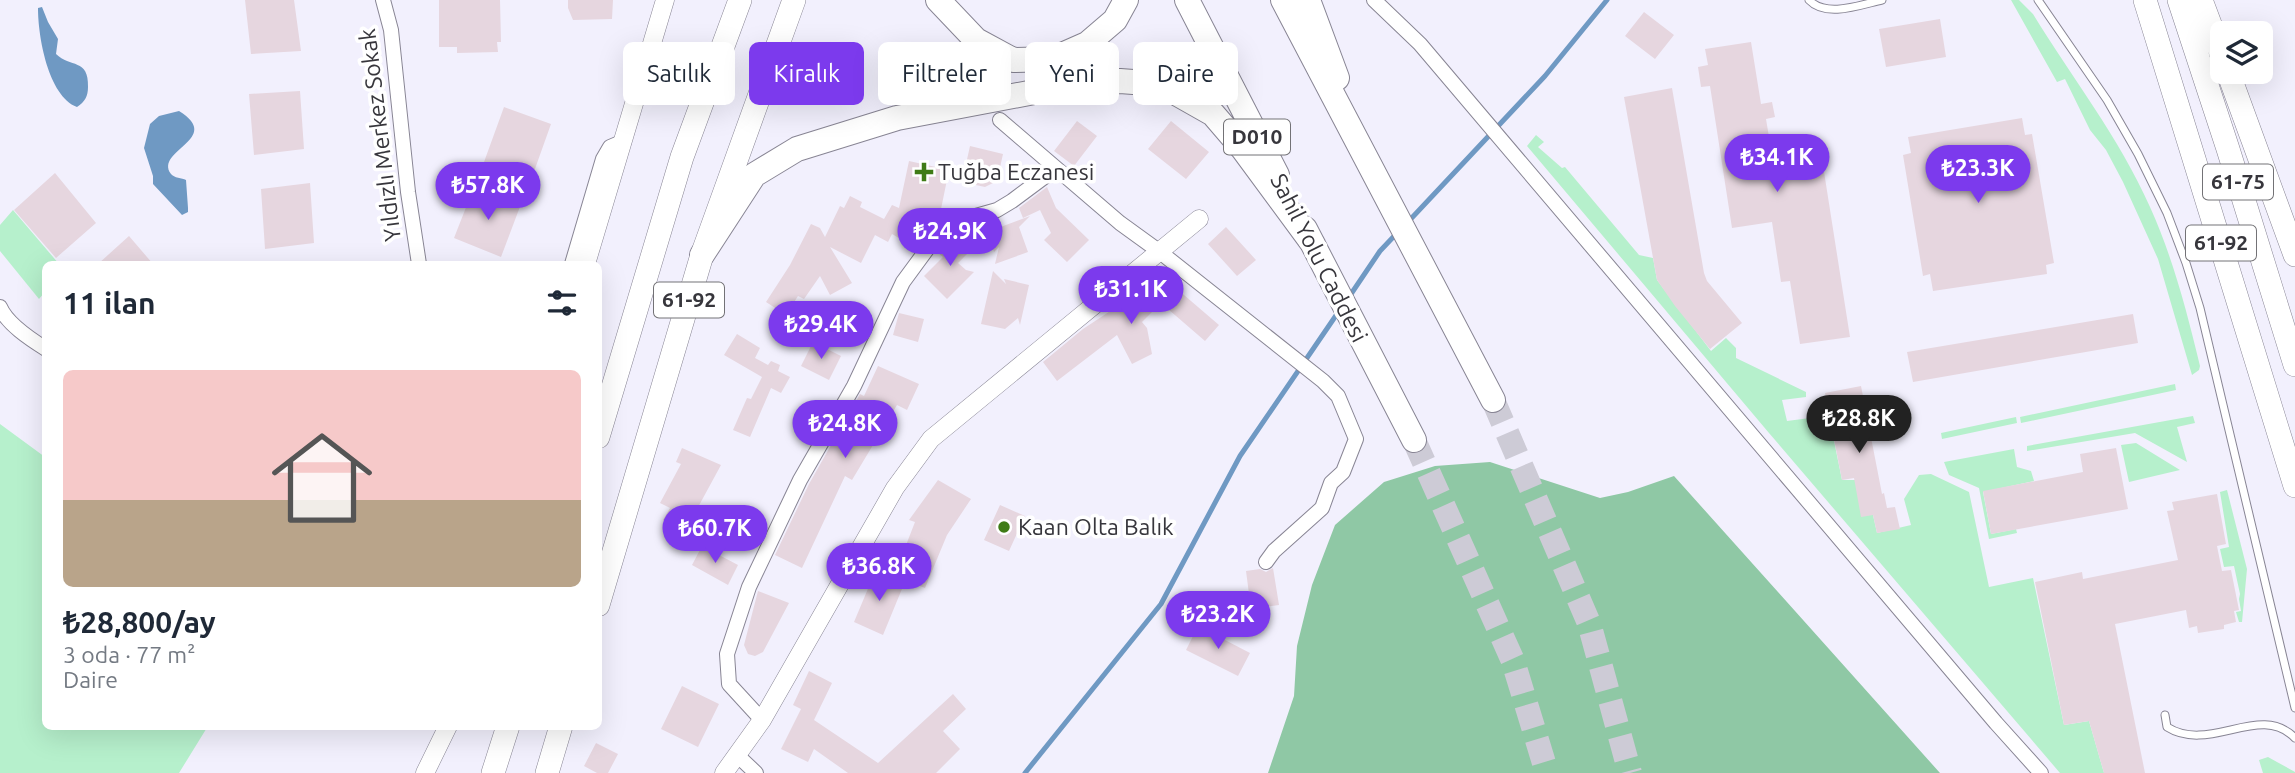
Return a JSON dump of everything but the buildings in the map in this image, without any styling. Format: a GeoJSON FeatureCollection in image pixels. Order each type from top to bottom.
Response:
{"type":"FeatureCollection","features":[{"type":"Feature","properties":{"kind":"highway"},"geometry":{"type":"LineString","coordinates":[[938,0],[976,40],[1013,60],[1053,59],[1087,44],[1115,20],[1126,0]]}},
{"type":"Feature","properties":{"kind":"highway","name":"Sahil Yolu Caddesi"},"geometry":{"type":"LineString","coordinates":[[1187,0],[1414,440]]}},
{"type":"Feature","properties":{"kind":"highway"},"geometry":{"type":"LineString","coordinates":[[1283,0],[1493,400]]}},
{"type":"Feature","properties":{"kind":"highway"},"geometry":{"type":"LineString","coordinates":[[1308,0],[1325,40],[1360,149]]}},
{"type":"Feature","properties":{"kind":"highway"},"geometry":{"type":"LineString","coordinates":[[702,256],[754,175],[797,149],[897,118],[1050,89],[1119,81],[1160,84],[1213,114],[1243,149],[1313,244]]}},
{"type":"Feature","properties":{"kind":"main road","name":"61-92"},"geometry":{"type":"LineString","coordinates":[[602,424],[682,157],[740,0]]}},
{"type":"Feature","properties":{"kind":"main road","name":"61-92"},"geometry":{"type":"LineString","coordinates":[[602,592],[702,256],[794,0]]}},
{"type":"Feature","properties":{"kind":"main road","name":"61-92"},"geometry":{"type":"LineString","coordinates":[[2146,0],[2295,486]]}},
{"type":"Feature","properties":{"kind":"main road","name":"61-75"},"geometry":{"type":"LineString","coordinates":[[2179,0],[2295,365]]}},
{"type":"Feature","properties":{"kind":"main road"},"geometry":{"type":"LineString","coordinates":[[2201,0],[2210,24]]}},
{"type":"Feature","properties":{"kind":"main road","name":"61-92"},"geometry":{"type":"LineString","coordinates":[[2232,84],[2295,255]]}},
{"type":"Feature","properties":{"kind":"main road"},"geometry":{"type":"LineString","coordinates":[[492,773],[507,730]]}},
{"type":"Feature","properties":{"kind":"main road"},"geometry":{"type":"LineString","coordinates":[[547,773],[560,730]]}},
{"type":"Feature","properties":{"kind":"street","name":"Yıldızlı Merkez Sokak"},"geometry":{"type":"LineString","coordinates":[[383,0],[391,30],[408,192],[419,261]]}},
{"type":"Feature","properties":{"kind":"street"},"geometry":{"type":"LineString","coordinates":[[655,36],[657,0]]}},
{"type":"Feature","properties":{"kind":"street"},"geometry":{"type":"LineString","coordinates":[[587,261],[665,0]]}},
{"type":"Feature","properties":{"kind":"street"},"geometry":{"type":"LineString","coordinates":[[1374,0],[1420,44],[2041,773]]}},
{"type":"Feature","properties":{"kind":"street"},"geometry":{"type":"LineString","coordinates":[[1000,120],[1119,223],[1277,344],[1338,396],[1356,439],[1351,454],[1343,472],[1331,483],[1322,508],[1274,551],[1266,562]]}},
{"type":"Feature","properties":{"kind":"street"},"geometry":{"type":"LineString","coordinates":[[573,261],[603,159],[610,147],[624,141]]}},
{"type":"Feature","properties":{"kind":"street"},"geometry":{"type":"LineString","coordinates":[[762,720],[729,684],[727,654],[749,587],[800,480],[854,386],[903,282],[936,237],[965,219],[997,209],[1012,201],[1055,169]]}},
{"type":"Feature","properties":{"kind":"street"},"geometry":{"type":"LineString","coordinates":[[724,773],[762,720],[895,488],[931,439],[1199,219]]}},
{"type":"Feature","properties":{"kind":"street"},"geometry":{"type":"LineString","coordinates":[[0,307],[20,330],[42,346]]}},
{"type":"Feature","properties":{"kind":"street"},"geometry":{"type":"LineString","coordinates":[[425,773],[446,730]]}},
{"type":"Feature","properties":{"kind":"street"},"geometry":{"type":"LineString","coordinates":[[737,755],[756,773]]}},
{"type":"Feature","properties":{"kind":"lane"},"geometry":{"type":"LineString","coordinates":[[1809,0],[1816,7],[1826,9],[1882,0]]}},
{"type":"Feature","properties":{"kind":"lane"},"geometry":{"type":"LineString","coordinates":[[2038,0],[2107,100],[2138,154],[2167,213],[2186,263],[2200,309],[2295,708]]}},
{"type":"Feature","properties":{"kind":"lane"},"geometry":{"type":"LineString","coordinates":[[2165,715],[2167,727],[2179,735],[2213,734],[2258,724],[2275,726],[2295,738]]}},
{"type":"Feature","properties":{"kind":"green space"},"geometry":{"type":"Polygon","coordinates":[[[2011,0],[2019,0],[2033,14],[2110,132],[2138,181],[2166,246],[2185,305],[2200,366],[2192,375],[2158,259],[2123,182],[2106,150],[2090,130],[2065,79],[2057,82],[2011,0]]]}},
{"type":"Feature","properties":{"kind":"green space"},"geometry":{"type":"Polygon","coordinates":[[[1536,135],[1544,142],[1538,147],[1562,168],[1565,167],[1639,255],[1653,258],[1657,280],[1711,351],[1726,338],[1736,348],[1736,358],[1806,392],[1806,397],[1782,400],[1787,421],[1810,418],[1811,428],[1818,426],[1833,436],[1842,480],[1855,480],[1873,515],[1877,533],[1911,525],[1904,499],[1919,475],[1931,474],[1969,492],[1989,587],[2033,578],[2064,725],[2089,721],[2104,773],[2060,773],[1527,146],[1536,135]]]}},
{"type":"Feature","properties":{"kind":"green space"},"geometry":{"type":"Polygon","coordinates":[[[13,210],[56,261],[42,261],[42,296],[39,299],[0,251],[0,225],[13,210]]]}},
{"type":"Feature","properties":{"kind":"green space"},"geometry":{"type":"Polygon","coordinates":[[[2175,384],[2176,390],[2021,423],[2020,417],[2175,384]]]}},
{"type":"Feature","properties":{"kind":"green space"},"geometry":{"type":"Polygon","coordinates":[[[2193,416],[2195,423],[2177,427],[2187,462],[2135,433],[2027,451],[2027,446],[2193,416]]]}},
{"type":"Feature","properties":{"kind":"green space"},"geometry":{"type":"Polygon","coordinates":[[[2016,417],[2017,423],[1942,439],[1941,433],[2016,417]]]}},
{"type":"Feature","properties":{"kind":"green space"},"geometry":{"type":"Polygon","coordinates":[[[0,424],[42,455],[42,730],[206,730],[179,773],[0,773],[0,424]]]}},
{"type":"Feature","properties":{"kind":"green space"},"geometry":{"type":"Polygon","coordinates":[[[2136,443],[2180,470],[2129,482],[2121,445],[2136,443]]]}},
{"type":"Feature","properties":{"kind":"green space"},"geometry":{"type":"Polygon","coordinates":[[[2014,449],[2017,467],[2031,471],[2034,481],[1983,492],[1991,534],[2016,529],[2017,533],[1989,539],[1979,488],[1949,475],[1944,462],[2014,449]]]}},
{"type":"Feature","properties":{"kind":"green space"},"geometry":{"type":"Polygon","coordinates":[[[1490,462],[1600,498],[1628,492],[1674,476],[1940,773],[1268,773],[1294,696],[1297,646],[1312,585],[1335,525],[1384,482],[1435,466],[1490,462]]]}},
{"type":"Feature","properties":{"kind":"green space"},"geometry":{"type":"Polygon","coordinates":[[[2227,490],[2247,569],[2242,622],[2239,622],[2236,612],[2241,611],[2234,566],[2224,567],[2220,549],[2229,547],[2220,492],[2227,490]]]}},
{"type":"Feature","properties":{"kind":"green space"},"geometry":{"type":"Polygon","coordinates":[[[2268,757],[2295,773],[2263,773],[2259,760],[2268,757]]]}},
{"type":"Feature","properties":{"kind":"water"},"geometry":{"type":"Polygon","coordinates":[[[42,7],[58,39],[56,54],[78,65],[85,72],[87,93],[84,101],[77,107],[67,101],[59,91],[47,64],[38,20],[38,8],[42,7]]]}},
{"type":"Feature","properties":{"kind":"water"},"geometry":{"type":"Polygon","coordinates":[[[179,111],[191,121],[194,129],[192,137],[171,158],[168,166],[172,175],[186,180],[188,212],[182,215],[153,184],[144,148],[150,124],[159,116],[179,111]]]}},
{"type":"Feature","properties":{"kind":"waterway"},"geometry":{"type":"LineString","coordinates":[[1407,223],[1545,76],[1607,0]]}},
{"type":"Feature","properties":{"kind":"waterway"},"geometry":{"type":"LineString","coordinates":[[1349,297],[1380,251],[1398,232]]}},
{"type":"Feature","properties":{"kind":"waterway"},"geometry":{"type":"LineString","coordinates":[[1025,773],[1161,604],[1240,456],[1339,311]]}},
{"type":"Feature","properties":{"kind":"tunnel"},"geometry":{"type":"LineString","coordinates":[[1493,400],[1589,623],[1630,773]]}},
{"type":"Feature","properties":{"kind":"tunnel"},"geometry":{"type":"LineString","coordinates":[[1414,440],[1513,661],[1547,773]]}},
{"type":"Feature","properties":{"kind":"place","name":"Tuğba Eczanesi"},"geometry":{"type":"Point","coordinates":[924,172]}},
{"type":"Feature","properties":{"kind":"place","name":"Kaan Olta Balık"},"geometry":{"type":"Point","coordinates":[1004,527]}}]}
